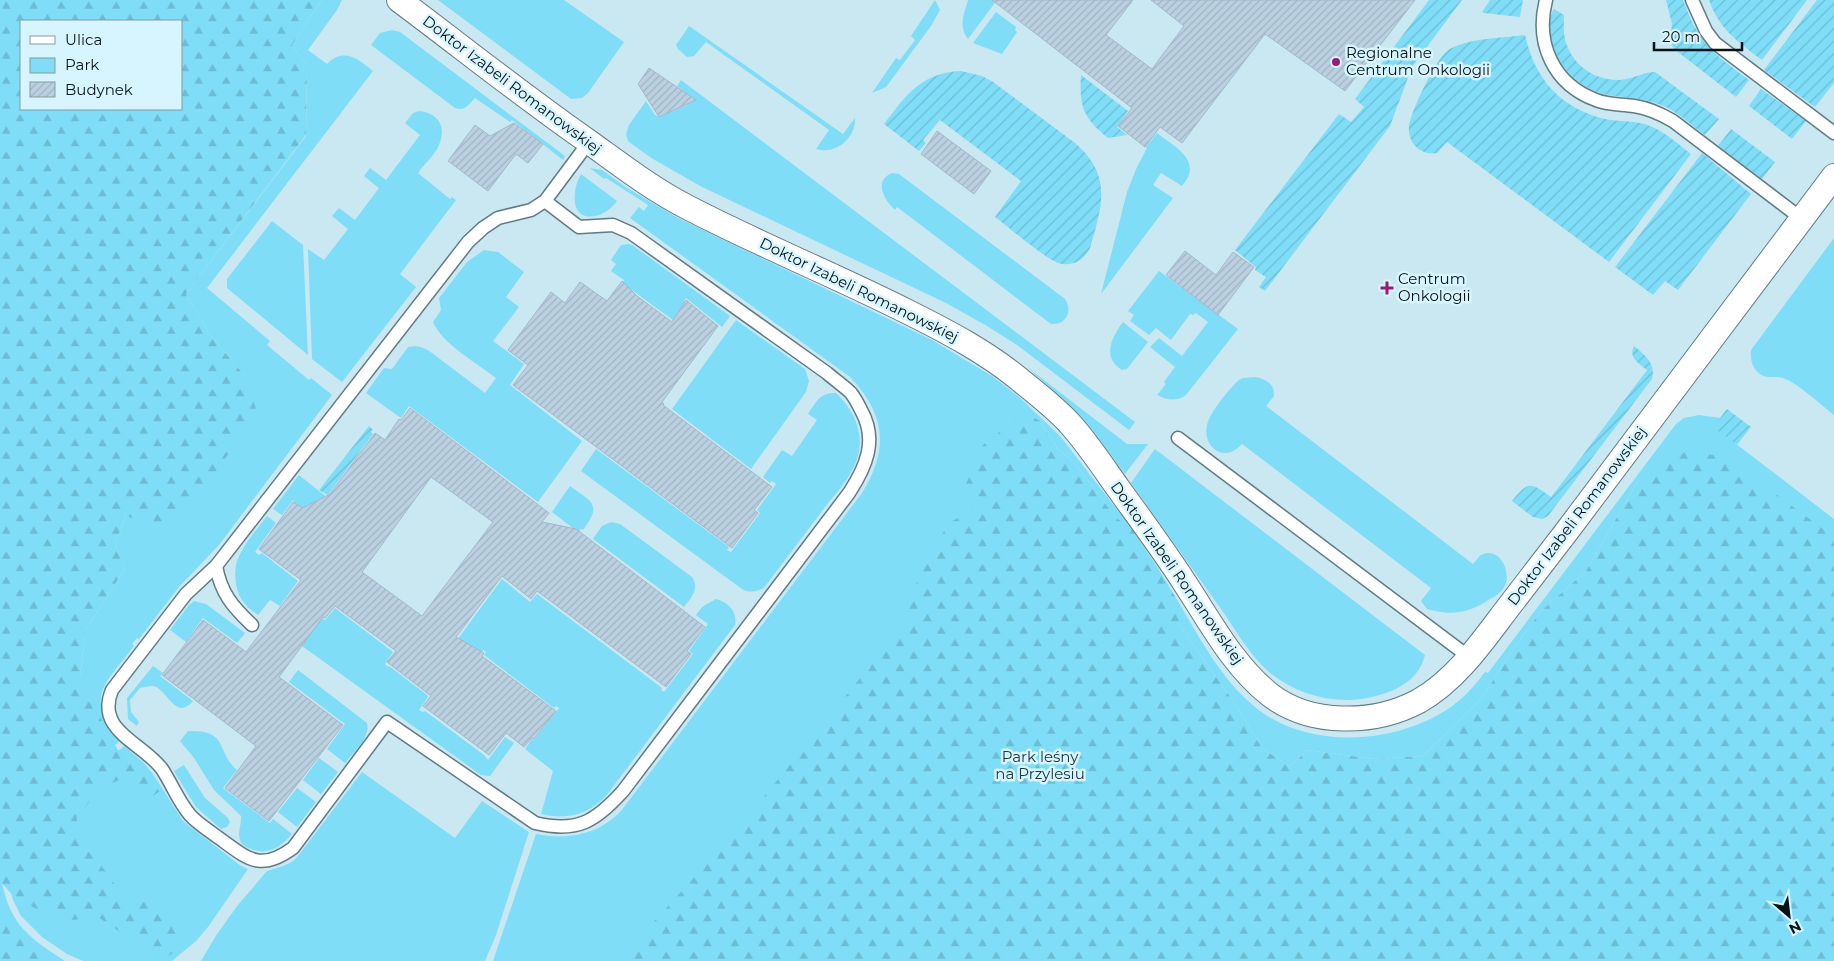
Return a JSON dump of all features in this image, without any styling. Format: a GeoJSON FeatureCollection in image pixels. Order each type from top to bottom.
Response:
{"type":"FeatureCollection","features":[{"type":"Feature","properties":{"kind":"street","name":"Doktor Izabeli Romanowskiej"},"geometry":{"type":"LineString","coordinates":[[399,0],[636,176],[687,207],[871,293],[970,345],[1004,367],[1071,425],[1140,518],[1232,654],[1249,676],[1282,703],[1319,716],[1338,719],[1372,717],[1416,702],[1436,690],[1469,657],[1834,176]]}},
{"type":"Feature","properties":{"kind":"lane"},"geometry":{"type":"LineString","coordinates":[[1546,0],[1542,22],[1544,44],[1555,68],[1574,88],[1596,100],[1610,104],[1635,106],[1662,114],[1674,121],[1802,219]]}},
{"type":"Feature","properties":{"kind":"lane"},"geometry":{"type":"LineString","coordinates":[[1692,0],[1706,31],[1715,43],[1834,133]]}},
{"type":"Feature","properties":{"kind":"lane"},"geometry":{"type":"LineString","coordinates":[[545,201],[579,227],[613,225],[631,233],[827,373],[852,395],[865,416],[870,438],[866,462],[849,493],[623,791],[608,807],[591,820],[573,826],[550,826],[535,823],[387,722],[293,848],[274,860],[263,862],[242,855],[190,814],[161,769],[148,754],[125,737],[118,729],[108,710],[108,700],[112,690],[186,594],[216,566],[468,242],[483,228],[498,218],[531,210],[545,201],[589,142]]}},
{"type":"Feature","properties":{"kind":"lane"},"geometry":{"type":"LineString","coordinates":[[1178,438],[1469,657]]}},
{"type":"Feature","properties":{"kind":"lane"},"geometry":{"type":"LineString","coordinates":[[216,566],[219,582],[227,597],[238,612],[252,625]]}},
{"type":"Feature","properties":{"kind":"green space"},"geometry":{"type":"Polygon","coordinates":[[[0,0],[322,0],[292,45],[307,66],[306,135],[186,294],[210,335],[246,377],[257,412],[214,475],[162,529],[126,516],[115,544],[125,569],[86,629],[80,675],[120,754],[138,767],[160,791],[152,797],[126,777],[99,789],[77,818],[77,838],[101,865],[123,896],[156,906],[170,921],[180,937],[180,949],[168,956],[144,948],[98,917],[73,920],[49,915],[15,898],[0,881],[0,0]]]}},
{"type":"Feature","properties":{"kind":"green space"},"geometry":{"type":"Polygon","coordinates":[[[322,0],[342,0],[308,50],[327,64],[339,56],[345,56],[362,62],[373,71],[207,288],[270,341],[267,345],[309,380],[311,378],[332,395],[219,545],[179,587],[139,639],[137,638],[132,644],[134,646],[114,671],[102,691],[102,712],[119,741],[117,744],[76,759],[2,883],[11,910],[24,930],[32,938],[65,961],[0,961],[0,777],[80,675],[86,629],[125,569],[115,544],[126,516],[246,377],[210,335],[186,294],[306,136],[307,66],[292,45],[322,0]]]}},
{"type":"Feature","properties":{"kind":"green space"},"geometry":{"type":"Polygon","coordinates":[[[438,0],[564,0],[624,42],[588,93],[582,98],[571,99],[438,0]]]}},
{"type":"Feature","properties":{"kind":"green space"},"geometry":{"type":"Polygon","coordinates":[[[935,0],[940,10],[931,26],[886,87],[872,93],[896,58],[900,60],[915,40],[911,36],[935,0]]]}},
{"type":"Feature","properties":{"kind":"green space"},"geometry":{"type":"Polygon","coordinates":[[[968,0],[997,0],[968,39],[963,29],[963,24],[968,0]]]}},
{"type":"Feature","properties":{"kind":"green space"},"geometry":{"type":"Polygon","coordinates":[[[1429,0],[1462,0],[1412,67],[1390,126],[1265,291],[1259,287],[1266,277],[1255,270],[1256,267],[1235,250],[1339,114],[1351,122],[1364,107],[1355,99],[1429,0]]]}},
{"type":"Feature","properties":{"kind":"green space"},"geometry":{"type":"Polygon","coordinates":[[[1490,0],[1523,0],[1520,17],[1482,12],[1490,0]]]}},
{"type":"Feature","properties":{"kind":"green space"},"geometry":{"type":"Polygon","coordinates":[[[1666,0],[1683,0],[1690,18],[1701,37],[1720,57],[1749,80],[1736,97],[1674,49],[1670,42],[1672,24],[1666,0]]]}},
{"type":"Feature","properties":{"kind":"green space"},"geometry":{"type":"Polygon","coordinates":[[[1709,0],[1807,0],[1762,60],[1730,34],[1718,19],[1709,0]]]}},
{"type":"Feature","properties":{"kind":"green space"},"geometry":{"type":"Polygon","coordinates":[[[1817,0],[1834,0],[1834,83],[1815,107],[1764,70],[1817,0]]]}},
{"type":"Feature","properties":{"kind":"green space"},"geometry":{"type":"Polygon","coordinates":[[[1554,9],[1564,15],[1564,33],[1568,48],[1572,56],[1585,69],[1601,78],[1610,80],[1620,80],[1655,72],[1719,119],[1705,135],[1678,114],[1661,105],[1597,92],[1579,82],[1564,67],[1554,49],[1549,27],[1554,9]]]}},
{"type":"Feature","properties":{"kind":"green space"},"geometry":{"type":"Polygon","coordinates":[[[996,12],[1016,27],[1015,30],[1017,32],[1002,54],[973,43],[996,12]]]}},
{"type":"Feature","properties":{"kind":"green space"},"geometry":{"type":"Polygon","coordinates":[[[689,26],[843,134],[855,118],[852,132],[848,138],[831,150],[816,149],[829,130],[706,42],[694,56],[687,57],[678,49],[676,45],[689,26]]]}},
{"type":"Feature","properties":{"kind":"green space"},"geometry":{"type":"Polygon","coordinates":[[[392,30],[400,32],[565,156],[563,160],[512,120],[510,122],[475,98],[462,109],[455,108],[371,45],[380,33],[392,30]]]}},
{"type":"Feature","properties":{"kind":"green space"},"geometry":{"type":"Polygon","coordinates":[[[1525,35],[1535,65],[1552,89],[1563,99],[1589,114],[1605,119],[1650,126],[1666,135],[1691,154],[1609,262],[1447,142],[1437,153],[1431,153],[1416,147],[1410,138],[1409,126],[1419,98],[1430,75],[1447,51],[1463,43],[1525,35]]]}},
{"type":"Feature","properties":{"kind":"green space"},"geometry":{"type":"Polygon","coordinates":[[[961,71],[982,76],[993,82],[1075,143],[1087,155],[1095,167],[1100,180],[1101,205],[1090,248],[1079,260],[1071,264],[1056,262],[1038,251],[995,217],[1021,181],[940,120],[923,140],[926,143],[919,151],[884,124],[900,103],[916,87],[935,76],[961,71]]]}},
{"type":"Feature","properties":{"kind":"green space"},"geometry":{"type":"Polygon","coordinates":[[[1081,75],[1128,111],[1117,127],[1127,135],[1108,138],[1093,124],[1084,111],[1082,103],[1081,75]]]}},
{"type":"Feature","properties":{"kind":"green space"},"geometry":{"type":"Polygon","coordinates":[[[681,80],[1135,422],[1129,430],[1017,345],[987,326],[946,303],[702,187],[653,159],[628,141],[626,134],[629,125],[646,101],[655,115],[659,117],[687,105],[690,98],[677,86],[681,80]]]}},
{"type":"Feature","properties":{"kind":"green space"},"geometry":{"type":"Polygon","coordinates":[[[1761,89],[1806,121],[1792,139],[1749,106],[1761,89]]]}},
{"type":"Feature","properties":{"kind":"green space"},"geometry":{"type":"Polygon","coordinates":[[[419,111],[431,114],[436,118],[442,132],[437,149],[418,173],[450,199],[452,197],[456,200],[400,274],[416,287],[342,382],[312,359],[308,249],[324,260],[348,229],[332,216],[339,208],[355,220],[379,188],[364,176],[370,168],[386,180],[420,135],[405,123],[413,113],[419,111]]]}},
{"type":"Feature","properties":{"kind":"green space"},"geometry":{"type":"Polygon","coordinates":[[[1731,129],[1775,162],[1762,179],[1718,146],[1731,129]]]}},
{"type":"Feature","properties":{"kind":"green space"},"geometry":{"type":"Polygon","coordinates":[[[1157,133],[1185,155],[1190,169],[1188,177],[1182,186],[1161,173],[1153,185],[1173,198],[1101,294],[1127,192],[1146,147],[1157,133]]]}},
{"type":"Feature","properties":{"kind":"green space"},"geometry":{"type":"Polygon","coordinates":[[[1702,153],[1751,194],[1678,290],[1665,281],[1653,295],[1615,267],[1702,153]]]}},
{"type":"Feature","properties":{"kind":"green space"},"geometry":{"type":"Polygon","coordinates":[[[590,168],[602,170],[624,186],[678,218],[932,340],[992,376],[1018,396],[1060,436],[1130,526],[1116,518],[1074,462],[1058,449],[1040,421],[1024,494],[630,961],[493,961],[536,834],[571,836],[582,834],[603,826],[621,811],[862,493],[877,462],[880,447],[877,419],[871,405],[850,377],[630,218],[639,207],[644,211],[648,205],[606,178],[604,179],[590,168]]]}},
{"type":"Feature","properties":{"kind":"green space"},"geometry":{"type":"Polygon","coordinates":[[[892,173],[899,174],[1065,299],[1068,312],[1064,320],[1051,324],[897,207],[895,210],[887,201],[882,191],[883,181],[886,176],[892,173]]]}},
{"type":"Feature","properties":{"kind":"green space"},"geometry":{"type":"Polygon","coordinates":[[[581,174],[617,201],[611,208],[597,216],[589,217],[578,211],[575,203],[575,191],[581,174]]]}},
{"type":"Feature","properties":{"kind":"green space"},"geometry":{"type":"Polygon","coordinates":[[[272,221],[303,245],[308,355],[227,288],[227,279],[272,221]]]}},
{"type":"Feature","properties":{"kind":"green space"},"geometry":{"type":"Polygon","coordinates":[[[1834,238],[1834,415],[1789,381],[1780,377],[1765,376],[1757,372],[1751,360],[1751,350],[1834,238]]]}},
{"type":"Feature","properties":{"kind":"green space"},"geometry":{"type":"Polygon","coordinates":[[[628,244],[730,316],[722,327],[686,298],[684,301],[686,303],[673,320],[622,283],[624,280],[611,271],[616,264],[611,260],[621,245],[628,244]]]}},
{"type":"Feature","properties":{"kind":"green space"},"geometry":{"type":"Polygon","coordinates":[[[484,250],[498,252],[524,272],[506,297],[519,307],[493,341],[524,364],[510,385],[582,441],[538,502],[409,406],[401,418],[366,393],[384,368],[392,369],[408,347],[415,346],[429,351],[485,393],[496,378],[461,353],[444,338],[433,322],[441,310],[439,298],[467,262],[484,250]]]}},
{"type":"Feature","properties":{"kind":"green space"},"geometry":{"type":"Polygon","coordinates":[[[1159,271],[1238,329],[1186,395],[1175,399],[1168,399],[1157,395],[1166,384],[1164,382],[1175,367],[1150,347],[1159,338],[1182,356],[1208,322],[1196,313],[1190,314],[1171,340],[1156,328],[1149,335],[1130,321],[1134,315],[1128,311],[1159,271]]]}},
{"type":"Feature","properties":{"kind":"green space"},"geometry":{"type":"Polygon","coordinates":[[[736,320],[805,369],[809,381],[806,392],[751,469],[672,409],[736,320]]]}},
{"type":"Feature","properties":{"kind":"green space"},"geometry":{"type":"Polygon","coordinates":[[[1123,322],[1148,342],[1127,369],[1122,370],[1112,359],[1110,347],[1115,334],[1123,322]]]}},
{"type":"Feature","properties":{"kind":"green space"},"geometry":{"type":"Polygon","coordinates":[[[1634,346],[1649,360],[1653,373],[1652,379],[1548,516],[1542,519],[1533,517],[1512,501],[1522,490],[1530,486],[1539,489],[1551,497],[1647,370],[1633,357],[1634,346]]]}},
{"type":"Feature","properties":{"kind":"green space"},"geometry":{"type":"Polygon","coordinates":[[[1027,367],[1127,444],[1148,444],[1125,474],[1090,428],[1071,407],[1027,367]]]}},
{"type":"Feature","properties":{"kind":"green space"},"geometry":{"type":"Polygon","coordinates":[[[1255,377],[1263,379],[1273,388],[1274,396],[1266,406],[1473,564],[1481,555],[1487,553],[1493,553],[1497,556],[1504,565],[1507,577],[1502,591],[1483,604],[1460,612],[1452,613],[1427,609],[1421,601],[1431,588],[1242,444],[1228,453],[1222,453],[1211,446],[1206,433],[1207,425],[1216,407],[1239,380],[1255,377]]]}},
{"type":"Feature","properties":{"kind":"green space"},"geometry":{"type":"Polygon","coordinates":[[[836,393],[847,405],[858,427],[860,443],[857,460],[843,485],[764,588],[758,590],[742,589],[581,471],[596,449],[729,547],[727,550],[731,552],[760,513],[757,510],[776,484],[772,481],[770,483],[763,477],[782,450],[792,456],[817,420],[808,414],[816,402],[826,394],[836,393]]]}},
{"type":"Feature","properties":{"kind":"green space"},"geometry":{"type":"Polygon","coordinates":[[[1727,409],[1751,427],[1737,445],[1713,427],[1727,409]]]}},
{"type":"Feature","properties":{"kind":"green space","name":"Park leśny na Przylesiu"},"geometry":{"type":"Polygon","coordinates":[[[1025,412],[1040,421],[1058,449],[1074,462],[1116,518],[1130,526],[1179,603],[1179,625],[1234,702],[1262,748],[1290,767],[1307,750],[1374,759],[1423,756],[1481,699],[1540,612],[1586,571],[1638,481],[1688,450],[1727,458],[1834,537],[1834,961],[618,961],[709,861],[767,793],[904,624],[924,559],[951,522],[973,509],[966,484],[983,445],[1025,412]]]}},
{"type":"Feature","properties":{"kind":"green space"},"geometry":{"type":"Polygon","coordinates":[[[1699,415],[1721,418],[1714,427],[1834,519],[1834,619],[1638,481],[1586,571],[1540,612],[1481,699],[1423,756],[1374,759],[1307,750],[1290,767],[1262,748],[1234,702],[1179,625],[1179,603],[1212,658],[1243,696],[1255,707],[1276,721],[1298,730],[1323,736],[1348,738],[1374,736],[1399,731],[1423,722],[1451,707],[1467,693],[1485,672],[1488,673],[1676,424],[1684,418],[1699,415]]]}},
{"type":"Feature","properties":{"kind":"green space"},"geometry":{"type":"Polygon","coordinates":[[[369,426],[373,430],[371,432],[373,434],[328,495],[319,490],[369,426]]]}},
{"type":"Feature","properties":{"kind":"green space"},"geometry":{"type":"Polygon","coordinates":[[[1155,449],[1425,655],[1418,671],[1413,677],[1400,687],[1384,694],[1362,699],[1334,699],[1320,697],[1293,688],[1262,666],[1249,651],[1131,483],[1155,449]]]}},
{"type":"Feature","properties":{"kind":"green space"},"geometry":{"type":"Polygon","coordinates":[[[299,475],[344,511],[329,530],[293,504],[293,500],[282,515],[273,509],[299,475]]]}},
{"type":"Feature","properties":{"kind":"green space"},"geometry":{"type":"Polygon","coordinates":[[[570,486],[589,501],[593,509],[589,521],[583,530],[581,529],[578,532],[552,512],[570,486]]]}},
{"type":"Feature","properties":{"kind":"green space"},"geometry":{"type":"Polygon","coordinates":[[[267,516],[276,523],[255,552],[259,555],[262,553],[298,581],[280,606],[270,600],[258,615],[242,600],[235,580],[235,573],[237,560],[243,549],[267,516]]]}},
{"type":"Feature","properties":{"kind":"green space"},"geometry":{"type":"Polygon","coordinates":[[[611,522],[620,524],[692,577],[695,589],[692,597],[684,607],[593,539],[602,526],[611,522]]]}},
{"type":"Feature","properties":{"kind":"green space"},"geometry":{"type":"Polygon","coordinates":[[[502,579],[530,602],[537,594],[662,688],[661,690],[664,692],[693,654],[689,651],[708,624],[696,615],[702,607],[716,599],[728,605],[735,616],[735,625],[606,796],[584,812],[568,816],[541,814],[553,771],[525,749],[559,708],[556,706],[554,708],[484,655],[486,652],[483,650],[480,653],[457,640],[502,579]]]}},
{"type":"Feature","properties":{"kind":"green space"},"geometry":{"type":"Polygon","coordinates":[[[194,601],[206,604],[245,633],[237,643],[203,618],[186,642],[170,630],[194,601]]]}},
{"type":"Feature","properties":{"kind":"green space"},"geometry":{"type":"Polygon","coordinates":[[[335,608],[393,652],[385,664],[428,697],[419,710],[425,711],[488,760],[505,737],[514,743],[490,776],[481,775],[284,633],[321,617],[325,620],[335,608]]]}},
{"type":"Feature","properties":{"kind":"green space"},"geometry":{"type":"Polygon","coordinates":[[[153,666],[163,673],[160,676],[193,701],[187,707],[181,708],[172,703],[158,688],[153,686],[140,688],[130,700],[131,712],[139,722],[137,726],[128,719],[127,698],[153,666]]]}},
{"type":"Feature","properties":{"kind":"green space"},"geometry":{"type":"Polygon","coordinates":[[[298,670],[367,723],[367,734],[345,763],[327,749],[345,724],[289,682],[298,670]]]}},
{"type":"Feature","properties":{"kind":"green space"},"geometry":{"type":"Polygon","coordinates":[[[188,731],[201,731],[216,738],[226,756],[237,770],[223,788],[270,823],[273,819],[292,834],[283,843],[269,851],[257,851],[241,843],[239,834],[241,816],[214,790],[194,758],[180,741],[188,731]]]}},
{"type":"Feature","properties":{"kind":"green space"},"geometry":{"type":"Polygon","coordinates":[[[124,746],[143,762],[153,774],[183,821],[241,866],[248,869],[208,927],[196,941],[172,961],[83,961],[67,954],[42,937],[21,916],[13,900],[8,882],[79,765],[121,749],[124,746]]]}},
{"type":"Feature","properties":{"kind":"green space"},"geometry":{"type":"Polygon","coordinates":[[[319,758],[338,772],[321,794],[303,780],[319,758]]]}},
{"type":"Feature","properties":{"kind":"green space"},"geometry":{"type":"Polygon","coordinates":[[[184,765],[205,798],[228,818],[230,822],[227,827],[221,829],[196,807],[174,771],[184,765]]]}},
{"type":"Feature","properties":{"kind":"green space"},"geometry":{"type":"Polygon","coordinates":[[[362,772],[455,838],[482,801],[529,832],[496,935],[485,961],[201,961],[217,934],[238,905],[267,871],[292,862],[298,856],[362,772]]]}},
{"type":"Feature","properties":{"kind":"green space"},"geometry":{"type":"Polygon","coordinates":[[[297,788],[316,802],[297,827],[278,812],[297,788]]]}},
{"type":"Feature","properties":{"kind":"green space"},"geometry":{"type":"Polygon","coordinates":[[[4,915],[44,958],[41,961],[0,961],[0,920],[4,915]]]}},
{"type":"Feature","properties":{"kind":"building"},"geometry":{"type":"Polygon","coordinates":[[[992,0],[1133,0],[1106,35],[1152,69],[1184,26],[1151,0],[1415,0],[1345,91],[1265,34],[1182,143],[1160,127],[1145,147],[1118,126],[1132,108],[992,0]]]}},
{"type":"Feature","properties":{"kind":"building"},"geometry":{"type":"Polygon","coordinates":[[[649,68],[696,100],[659,117],[638,84],[649,68]]]}},
{"type":"Feature","properties":{"kind":"building"},"geometry":{"type":"Polygon","coordinates":[[[514,123],[543,144],[528,163],[516,154],[488,191],[448,161],[475,125],[490,136],[514,123]]]}},
{"type":"Feature","properties":{"kind":"building"},"geometry":{"type":"Polygon","coordinates":[[[937,131],[991,171],[974,194],[921,154],[937,131]]]}},
{"type":"Feature","properties":{"kind":"building"},"geometry":{"type":"Polygon","coordinates":[[[1185,251],[1216,275],[1233,252],[1254,267],[1218,315],[1166,275],[1185,251]]]}},
{"type":"Feature","properties":{"kind":"building"},"geometry":{"type":"Polygon","coordinates":[[[622,281],[637,296],[672,322],[686,300],[718,326],[662,402],[663,405],[772,487],[754,510],[758,513],[732,548],[513,385],[528,365],[508,350],[551,292],[565,303],[580,282],[607,301],[622,281]]]}},
{"type":"Feature","properties":{"kind":"building"},"geometry":{"type":"Polygon","coordinates":[[[410,408],[549,513],[542,522],[576,529],[705,627],[687,651],[691,654],[666,687],[537,591],[531,599],[502,576],[456,637],[484,653],[482,656],[556,711],[534,739],[532,738],[524,747],[506,733],[489,755],[423,706],[431,696],[387,662],[396,651],[335,606],[325,618],[323,617],[279,677],[343,725],[269,821],[225,788],[256,746],[162,675],[203,620],[246,652],[301,580],[259,549],[293,502],[303,508],[330,494],[375,433],[385,440],[399,419],[401,420],[410,408]],[[431,477],[362,572],[422,616],[493,522],[431,477]]]}},
{"type":"Feature","properties":{"kind":"place","name":"Regionalne Centrum Onkologii"},"geometry":{"type":"Point","coordinates":[1336,62]}},
{"type":"Feature","properties":{"kind":"place","name":"Centrum Onkologii"},"geometry":{"type":"Point","coordinates":[1387,288]}}]}
